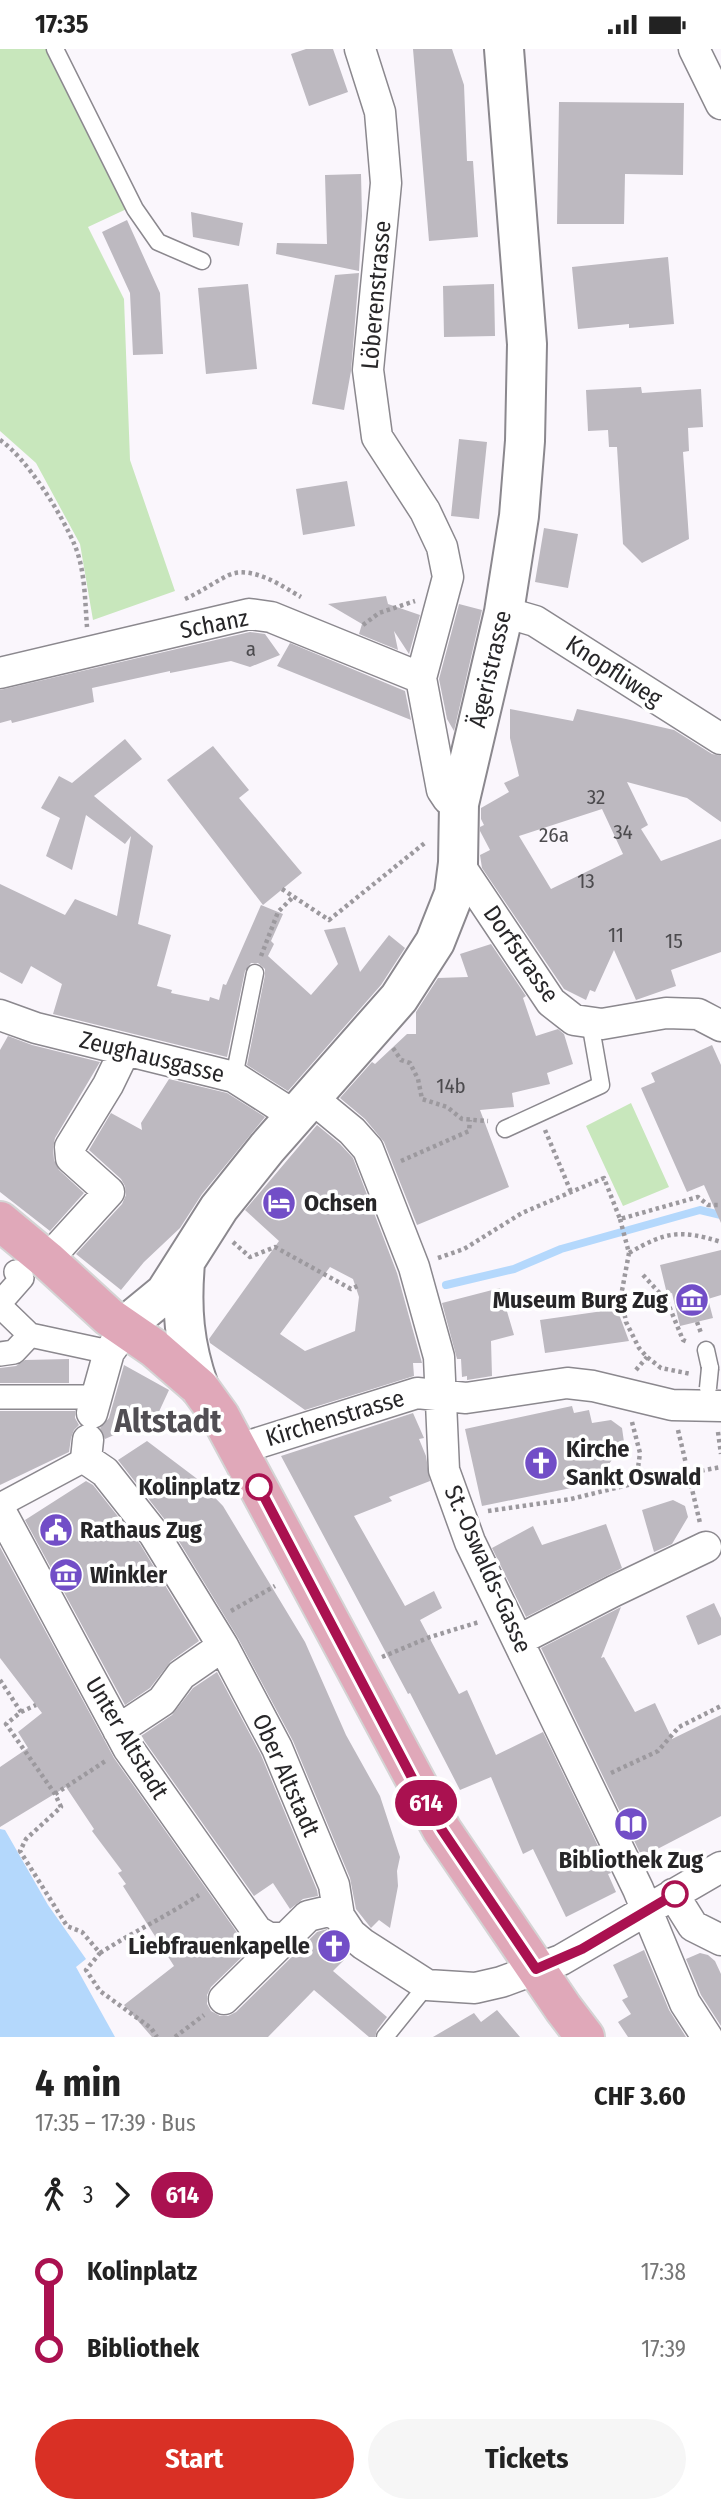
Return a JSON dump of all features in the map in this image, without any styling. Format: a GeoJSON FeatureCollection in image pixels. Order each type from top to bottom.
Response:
{"type":"FeatureCollection","features":[{"type":"Feature","properties":{"kind":"main road","name":"Ägeristrasse"},"geometry":{"type":"LineString","coordinates":[[219,1208],[399,998],[435,942],[454,894],[458,863],[459,804],[504,612],[519,516],[525,441],[527,344],[504,49]]}},
{"type":"Feature","properties":{"kind":"main road"},"geometry":{"type":"LineString","coordinates":[[118,1341],[137,1316],[165,1293],[219,1208]]}},
{"type":"Feature","properties":{"kind":"main road"},"geometry":{"type":"LineString","coordinates":[[0,1221],[31,1266],[109,1317],[118,1341]]}},
{"type":"Feature","properties":{"kind":"main road"},"geometry":{"type":"LineString","coordinates":[[185,1263],[181,1301],[188,1357],[199,1387]]}},
{"type":"Feature","properties":{"kind":"main road"},"geometry":{"type":"LineString","coordinates":[[118,1341],[153,1348],[199,1387],[220,1416],[419,1791],[442,1830],[585,2037]]}},
{"type":"Feature","properties":{"kind":"street","name":"Löberenstrasse"},"geometry":{"type":"LineString","coordinates":[[360,49],[380,113],[386,183],[368,370],[377,437],[425,511],[442,547],[448,577],[421,678],[442,790],[447,799],[459,804]]}},
{"type":"Feature","properties":{"kind":"street"},"geometry":{"type":"LineString","coordinates":[[694,49],[721,104]]}},
{"type":"Feature","properties":{"kind":"street","name":"Knopfliweg"},"geometry":{"type":"LineString","coordinates":[[504,612],[536,621],[721,739]]}},
{"type":"Feature","properties":{"kind":"street","name":"Schanz"},"geometry":{"type":"LineString","coordinates":[[0,673],[249,614],[271,617],[421,678]]}},
{"type":"Feature","properties":{"kind":"street","name":"Dorfstrasse"},"geometry":{"type":"LineString","coordinates":[[458,863],[551,1002],[574,1020],[602,1024],[666,1013],[698,1014],[721,1026]]}},
{"type":"Feature","properties":{"kind":"street","name":"Zeughausgasse"},"geometry":{"type":"LineString","coordinates":[[0,1015],[36,1028],[234,1077],[304,1107]]}},
{"type":"Feature","properties":{"kind":"street"},"geometry":{"type":"LineString","coordinates":[[0,1507],[91,1428],[118,1341],[30,1335],[0,1304],[31,1266],[109,1192],[71,1158],[70,1147],[108,1085],[125,1050]]}},
{"type":"Feature","properties":{"kind":"street","name":"St.-Oswalds-Gasse"},"geometry":{"type":"LineString","coordinates":[[304,1107],[352,1131],[368,1149],[414,1267],[439,1357],[444,1470],[470,1542],[588,1783],[647,1910],[685,2003],[707,2037]]}},
{"type":"Feature","properties":{"kind":"street"},"geometry":{"type":"LineString","coordinates":[[0,1354],[14,1352],[30,1335]]}},
{"type":"Feature","properties":{"kind":"street","name":"Kirchenstrasse"},"geometry":{"type":"LineString","coordinates":[[239,1449],[417,1393],[466,1398],[567,1383],[593,1386],[672,1405],[709,1388]]}},
{"type":"Feature","properties":{"kind":"street"},"geometry":{"type":"LineString","coordinates":[[0,1397],[91,1428]]}},
{"type":"Feature","properties":{"kind":"street","name":"Ober Altstadt"},"geometry":{"type":"LineString","coordinates":[[91,1428],[105,1472],[154,1534],[216,1635],[277,1748],[334,1885],[339,1916],[351,1934],[363,1944],[427,1985],[475,1988],[501,1982],[582,1949],[721,1867]]}},
{"type":"Feature","properties":{"kind":"street","name":"Unter Altstadt"},"geometry":{"type":"LineString","coordinates":[[0,1507],[123,1739],[257,1931],[269,1938],[283,1938]]}},
{"type":"Feature","properties":{"kind":"street"},"geometry":{"type":"LineString","coordinates":[[519,1640],[706,1547]]}},
{"type":"Feature","properties":{"kind":"street"},"geometry":{"type":"LineString","coordinates":[[123,1739],[162,1701],[216,1635]]}},
{"type":"Feature","properties":{"kind":"street"},"geometry":{"type":"LineString","coordinates":[[673,1894],[693,1926],[721,1940]]}},
{"type":"Feature","properties":{"kind":"street"},"geometry":{"type":"LineString","coordinates":[[224,1999],[283,1938],[309,1916],[329,1911],[339,1916]]}},
{"type":"Feature","properties":{"kind":"lane"},"geometry":{"type":"LineString","coordinates":[[55,49],[135,209],[158,241],[202,261]]}},
{"type":"Feature","properties":{"kind":"lane"},"geometry":{"type":"LineString","coordinates":[[234,1077],[255,974]]}},
{"type":"Feature","properties":{"kind":"lane"},"geometry":{"type":"LineString","coordinates":[[508,1127],[601,1084],[590,1022]]}},
{"type":"Feature","properties":{"kind":"lane"},"geometry":{"type":"LineString","coordinates":[[706,1350],[709,1388]]}},
{"type":"Feature","properties":{"kind":"lane"},"geometry":{"type":"LineString","coordinates":[[385,2037],[427,1985]]}},
{"type":"Feature","properties":{"kind":"path"},"geometry":{"type":"LineString","coordinates":[[0,440],[40,484],[75,547],[85,594],[84,621],[88,631]]}},
{"type":"Feature","properties":{"kind":"path"},"geometry":{"type":"LineString","coordinates":[[359,629],[379,613],[426,597],[444,599]]}},
{"type":"Feature","properties":{"kind":"path"},"geometry":{"type":"LineString","coordinates":[[282,889],[329,920],[418,849]]}},
{"type":"Feature","properties":{"kind":"path"},"geometry":{"type":"LineString","coordinates":[[255,974],[278,912],[294,896]]}},
{"type":"Feature","properties":{"kind":"path"},"geometry":{"type":"LineString","coordinates":[[374,1027],[385,1036],[401,1061],[410,1063],[418,1079],[422,1099],[447,1107],[462,1119],[506,1120],[508,1127]]}},
{"type":"Feature","properties":{"kind":"path"},"geometry":{"type":"LineString","coordinates":[[538,1113],[571,1192]]}},
{"type":"Feature","properties":{"kind":"path"},"geometry":{"type":"LineString","coordinates":[[377,1171],[469,1131],[470,1119]]}},
{"type":"Feature","properties":{"kind":"path"},"geometry":{"type":"LineString","coordinates":[[445,1256],[464,1249],[522,1213],[604,1178],[620,1219],[629,1253],[621,1296],[626,1322],[639,1348],[661,1368],[690,1374],[709,1388]]}},
{"type":"Feature","properties":{"kind":"path"},"geometry":{"type":"LineString","coordinates":[[620,1219],[698,1197],[708,1205],[721,1205]]}},
{"type":"Feature","properties":{"kind":"path"},"geometry":{"type":"LineString","coordinates":[[219,1208],[220,1230],[250,1257],[275,1247],[351,1289],[360,1285]]}},
{"type":"Feature","properties":{"kind":"path"},"geometry":{"type":"LineString","coordinates":[[629,1253],[654,1238],[686,1232],[721,1242]]}},
{"type":"Feature","properties":{"kind":"path"},"geometry":{"type":"LineString","coordinates":[[643,1275],[667,1301],[684,1340],[706,1350]]}},
{"type":"Feature","properties":{"kind":"path"},"geometry":{"type":"LineString","coordinates":[[672,1405],[706,1547]]}},
{"type":"Feature","properties":{"kind":"path"},"geometry":{"type":"LineString","coordinates":[[630,1414],[640,1453],[636,1483]]}},
{"type":"Feature","properties":{"kind":"path"},"geometry":{"type":"LineString","coordinates":[[478,1513],[571,1499],[721,1467]]}},
{"type":"Feature","properties":{"kind":"path"},"geometry":{"type":"LineString","coordinates":[[216,1635],[282,1581]]}},
{"type":"Feature","properties":{"kind":"path"},"geometry":{"type":"LineString","coordinates":[[387,1654],[506,1613]]}},
{"type":"Feature","properties":{"kind":"path"},"geometry":{"type":"LineString","coordinates":[[0,1679],[21,1712]]}},
{"type":"Feature","properties":{"kind":"path"},"geometry":{"type":"LineString","coordinates":[[36,1705],[21,1712],[6,1724],[55,1794],[61,1807],[26,1839],[20,1851],[67,1926],[82,1932],[100,1953]]}},
{"type":"Feature","properties":{"kind":"path"},"geometry":{"type":"LineString","coordinates":[[588,1783],[658,1751],[678,1727],[721,1706]]}},
{"type":"Feature","properties":{"kind":"path"},"geometry":{"type":"LineString","coordinates":[[55,1794],[123,1739]]}},
{"type":"Feature","properties":{"kind":"path"},"geometry":{"type":"LineString","coordinates":[[157,2037],[151,2028],[100,1991],[86,1970],[100,1953],[141,1927],[160,1920],[221,1881]]}},
{"type":"Feature","properties":{"kind":"path"},"geometry":{"type":"LineString","coordinates":[[175,2037],[189,2026]]}},
{"type":"Feature","properties":{"kind":"green space"},"geometry":{"type":"Polygon","coordinates":[[[0,49],[53,49],[133,206],[88,227],[124,299],[130,460],[175,591],[93,620],[80,544],[36,463],[0,431],[0,49]]]}},
{"type":"Feature","properties":{"kind":"green space"},"geometry":{"type":"Polygon","coordinates":[[[631,1103],[669,1187],[623,1206],[586,1126],[631,1103]]]}},
{"type":"Feature","properties":{"kind":"water"},"geometry":{"type":"Polygon","coordinates":[[[0,1829],[5,1830],[48,1905],[86,1959],[76,1967],[115,2037],[0,2037],[0,1829]]]}},
{"type":"Feature","properties":{"kind":"building"},"geometry":{"type":"Polygon","coordinates":[[[306,49],[333,49],[348,92],[309,106],[291,54],[306,49]]]}},
{"type":"Feature","properties":{"kind":"building"},"geometry":{"type":"Polygon","coordinates":[[[413,49],[452,49],[464,85],[467,161],[473,161],[478,237],[429,241],[413,49]]]}},
{"type":"Feature","properties":{"kind":"building"},"geometry":{"type":"Polygon","coordinates":[[[559,102],[684,103],[683,175],[625,174],[624,224],[557,224],[559,102]]]}},
{"type":"Feature","properties":{"kind":"building"},"geometry":{"type":"Polygon","coordinates":[[[361,174],[359,271],[276,254],[277,243],[327,244],[325,175],[361,174]]]}},
{"type":"Feature","properties":{"kind":"building"},"geometry":{"type":"Polygon","coordinates":[[[191,212],[243,223],[239,246],[193,237],[191,212]]]}},
{"type":"Feature","properties":{"kind":"building"},"geometry":{"type":"Polygon","coordinates":[[[127,220],[160,293],[163,354],[133,355],[130,293],[102,232],[127,220]]]}},
{"type":"Feature","properties":{"kind":"building"},"geometry":{"type":"Polygon","coordinates":[[[668,257],[674,324],[629,328],[629,324],[578,329],[572,267],[668,257]]]}},
{"type":"Feature","properties":{"kind":"building"},"geometry":{"type":"Polygon","coordinates":[[[359,273],[351,371],[344,410],[312,404],[335,275],[359,273]]]}},
{"type":"Feature","properties":{"kind":"building"},"geometry":{"type":"Polygon","coordinates":[[[248,284],[257,369],[206,374],[198,288],[248,284]]]}},
{"type":"Feature","properties":{"kind":"building"},"geometry":{"type":"Polygon","coordinates":[[[494,284],[495,336],[444,337],[443,286],[494,284]]]}},
{"type":"Feature","properties":{"kind":"building"},"geometry":{"type":"Polygon","coordinates":[[[641,387],[642,393],[701,389],[703,427],[688,428],[689,451],[683,452],[689,539],[642,563],[623,544],[617,447],[609,447],[608,430],[588,431],[586,390],[641,387]]]}},
{"type":"Feature","properties":{"kind":"building"},"geometry":{"type":"Polygon","coordinates":[[[459,439],[487,442],[479,519],[451,516],[459,439]]]}},
{"type":"Feature","properties":{"kind":"building"},"geometry":{"type":"Polygon","coordinates":[[[347,481],[355,526],[303,535],[296,489],[347,481]]]}},
{"type":"Feature","properties":{"kind":"building"},"geometry":{"type":"Polygon","coordinates":[[[544,528],[578,534],[568,588],[535,582],[544,528]]]}},
{"type":"Feature","properties":{"kind":"building"},"geometry":{"type":"Polygon","coordinates":[[[386,596],[388,604],[420,615],[409,654],[394,631],[398,650],[359,634],[362,624],[328,604],[386,596]]]}},
{"type":"Feature","properties":{"kind":"building"},"geometry":{"type":"Polygon","coordinates":[[[459,604],[482,610],[454,731],[447,719],[439,679],[459,604]]]}},
{"type":"Feature","properties":{"kind":"building"},"geometry":{"type":"Polygon","coordinates":[[[250,632],[265,634],[280,655],[250,667],[231,661],[92,688],[94,702],[12,723],[11,720],[0,723],[0,690],[250,632]]]}},
{"type":"Feature","properties":{"kind":"building"},"geometry":{"type":"Polygon","coordinates":[[[290,643],[405,691],[411,720],[277,666],[290,643]]]}},
{"type":"Feature","properties":{"kind":"building"},"geometry":{"type":"Polygon","coordinates":[[[510,709],[573,721],[577,709],[674,730],[712,754],[721,756],[721,822],[687,798],[627,782],[648,825],[641,829],[661,861],[721,839],[721,952],[671,970],[676,986],[636,1000],[614,950],[595,992],[590,990],[586,1000],[564,989],[482,868],[480,855],[490,850],[480,831],[480,827],[484,825],[481,808],[509,792],[504,783],[519,776],[510,738],[510,709]],[[602,809],[519,836],[551,889],[623,854],[602,809]]]}},
{"type":"Feature","properties":{"kind":"building"},"geometry":{"type":"Polygon","coordinates":[[[125,739],[142,759],[94,796],[153,846],[138,924],[171,935],[157,986],[172,990],[171,993],[209,1001],[210,997],[219,1000],[223,984],[226,985],[261,905],[283,914],[271,941],[274,944],[268,956],[311,995],[338,964],[324,930],[345,927],[360,972],[389,935],[405,948],[381,985],[288,1091],[247,1065],[265,975],[265,969],[258,963],[251,963],[245,971],[227,1057],[53,1014],[62,984],[31,966],[22,984],[0,972],[0,884],[65,915],[75,899],[117,916],[131,836],[125,844],[86,815],[72,870],[46,856],[60,818],[41,808],[59,776],[72,783],[125,739]]]}},
{"type":"Feature","properties":{"kind":"building"},"geometry":{"type":"Polygon","coordinates":[[[213,746],[249,790],[239,798],[302,873],[263,905],[167,780],[213,746]]]}},
{"type":"Feature","properties":{"kind":"building"},"geometry":{"type":"Polygon","coordinates":[[[491,944],[526,996],[523,998],[536,1036],[558,1029],[564,1034],[573,1064],[547,1073],[550,1084],[512,1093],[514,1107],[480,1110],[509,1187],[417,1225],[384,1142],[365,1119],[340,1098],[372,1062],[375,1064],[407,1034],[416,1034],[416,1012],[438,978],[468,977],[460,954],[491,944]]]}},
{"type":"Feature","properties":{"kind":"building"},"geometry":{"type":"Polygon","coordinates":[[[8,1036],[32,1045],[100,1062],[55,1138],[53,1148],[54,1160],[59,1170],[84,1193],[50,1231],[0,1192],[0,1050],[8,1036]]]}},
{"type":"Feature","properties":{"kind":"building"},"geometry":{"type":"Polygon","coordinates":[[[712,1045],[721,1065],[721,1223],[704,1185],[687,1192],[641,1088],[655,1082],[651,1073],[712,1045]]]}},
{"type":"Feature","properties":{"kind":"building"},"geometry":{"type":"Polygon","coordinates":[[[169,1079],[227,1093],[265,1117],[202,1194],[180,1228],[144,1262],[121,1290],[76,1254],[122,1204],[126,1195],[121,1179],[89,1150],[111,1113],[142,1130],[141,1123],[169,1079]]]}},
{"type":"Feature","properties":{"kind":"building"},"geometry":{"type":"Polygon","coordinates":[[[317,1125],[340,1144],[353,1158],[397,1273],[422,1363],[413,1363],[414,1376],[305,1410],[210,1343],[209,1339],[279,1241],[245,1210],[317,1125]],[[330,1267],[280,1334],[305,1351],[355,1331],[359,1297],[353,1279],[330,1267]]]}},
{"type":"Feature","properties":{"kind":"building"},"geometry":{"type":"Polygon","coordinates":[[[721,1250],[721,1295],[708,1299],[713,1318],[680,1326],[672,1293],[667,1294],[660,1265],[721,1250]]]}},
{"type":"Feature","properties":{"kind":"building"},"geometry":{"type":"Polygon","coordinates":[[[500,1288],[514,1335],[491,1341],[492,1376],[467,1380],[467,1376],[462,1377],[461,1359],[457,1359],[442,1303],[500,1288]]]}},
{"type":"Feature","properties":{"kind":"building"},"geometry":{"type":"Polygon","coordinates":[[[617,1309],[629,1341],[545,1353],[540,1320],[617,1309]]]}},
{"type":"Feature","properties":{"kind":"building"},"geometry":{"type":"Polygon","coordinates":[[[69,1359],[69,1383],[0,1383],[0,1368],[16,1366],[25,1360],[69,1359]]]}},
{"type":"Feature","properties":{"kind":"building"},"geometry":{"type":"Polygon","coordinates":[[[124,1365],[169,1390],[157,1416],[105,1439],[100,1428],[109,1418],[124,1365]]]}},
{"type":"Feature","properties":{"kind":"building","name":"Kirche Sankt Oswald"},"geometry":{"type":"Polygon","coordinates":[[[572,1406],[574,1413],[589,1410],[592,1423],[611,1420],[622,1428],[624,1442],[609,1464],[611,1480],[482,1506],[465,1429],[572,1406]]]}},
{"type":"Feature","properties":{"kind":"building"},"geometry":{"type":"Polygon","coordinates":[[[0,1411],[75,1411],[79,1425],[71,1438],[69,1452],[0,1485],[0,1411]]]}},
{"type":"Feature","properties":{"kind":"building"},"geometry":{"type":"Polygon","coordinates":[[[413,1413],[424,1438],[419,1439],[426,1456],[430,1481],[389,1497],[392,1501],[354,1516],[405,1606],[434,1591],[442,1608],[420,1620],[459,1694],[467,1690],[496,1755],[543,1732],[611,1873],[608,1874],[616,1892],[566,1917],[533,1849],[523,1854],[491,1777],[460,1790],[281,1456],[413,1413]]]}},
{"type":"Feature","properties":{"kind":"building"},"geometry":{"type":"Polygon","coordinates":[[[147,1441],[196,1478],[223,1506],[305,1642],[346,1735],[380,1796],[400,1857],[390,1928],[379,1920],[371,1928],[356,1909],[350,1878],[293,1741],[238,1638],[169,1525],[118,1460],[147,1441]]]}},
{"type":"Feature","properties":{"kind":"building"},"geometry":{"type":"Polygon","coordinates":[[[86,1481],[93,1485],[140,1544],[199,1641],[171,1661],[150,1688],[125,1705],[25,1520],[86,1481]]]}},
{"type":"Feature","properties":{"kind":"building"},"geometry":{"type":"Polygon","coordinates":[[[673,1500],[685,1506],[688,1517],[672,1544],[654,1552],[642,1510],[673,1500]]]}},
{"type":"Feature","properties":{"kind":"building"},"geometry":{"type":"Polygon","coordinates":[[[606,1524],[622,1568],[526,1617],[492,1548],[533,1526],[542,1545],[606,1524]]]}},
{"type":"Feature","properties":{"kind":"building"},"geometry":{"type":"Polygon","coordinates":[[[0,1547],[114,1758],[243,1941],[251,1948],[211,1987],[207,2004],[211,2011],[220,2016],[236,2012],[317,1932],[327,1929],[349,1955],[333,1971],[387,2017],[375,2037],[369,2037],[314,1990],[268,2037],[152,2037],[124,2005],[174,1966],[123,1886],[126,1884],[118,1873],[122,1871],[92,1831],[94,1829],[66,1787],[0,1827],[0,1767],[28,1748],[18,1732],[42,1713],[0,1658],[0,1547]]]}},
{"type":"Feature","properties":{"kind":"building"},"geometry":{"type":"Polygon","coordinates":[[[714,1603],[721,1618],[721,1635],[698,1645],[686,1616],[714,1603]]]}},
{"type":"Feature","properties":{"kind":"building"},"geometry":{"type":"Polygon","coordinates":[[[621,1607],[601,1658],[604,1657],[635,1712],[655,1703],[672,1739],[721,1715],[721,1816],[642,1857],[541,1648],[621,1607]]]}},
{"type":"Feature","properties":{"kind":"building"},"geometry":{"type":"Polygon","coordinates":[[[217,1672],[261,1755],[317,1890],[318,1896],[303,1899],[290,1909],[273,1883],[254,1896],[141,1736],[172,1715],[193,1688],[217,1672]]]}},
{"type":"Feature","properties":{"kind":"building"},"geometry":{"type":"Polygon","coordinates":[[[644,1950],[669,2010],[686,2037],[628,2037],[618,2022],[631,2014],[622,2000],[628,1997],[613,1965],[644,1950]]]}},
{"type":"Feature","properties":{"kind":"building"},"geometry":{"type":"Polygon","coordinates":[[[700,1953],[715,1961],[721,1974],[721,2026],[701,1995],[686,1959],[700,1953]]]}},
{"type":"Feature","properties":{"kind":"building"},"geometry":{"type":"Polygon","coordinates":[[[497,2010],[520,2037],[433,2037],[474,2013],[481,2022],[497,2010]]]}},
{"type":"Feature","properties":{"kind":"waterway"},"geometry":{"type":"LineString","coordinates":[[446,1285],[514,1269],[561,1249],[700,1210],[721,1215]]}},
{"type":"Feature","properties":{"kind":"bus line","name":"614"},"geometry":{"type":"LineString","coordinates":[[259,1487],[419,1791],[442,1830],[536,1969],[582,1949],[675,1894]]}},
{"type":"Feature","properties":{"kind":"place","name":"Ochsen"},"geometry":{"type":"Point","coordinates":[279,1203]}},
{"type":"Feature","properties":{"kind":"place","name":"Museum Burg Zug"},"geometry":{"type":"Point","coordinates":[692,1300]}},
{"type":"Feature","properties":{"kind":"place","name":"Kirche Sankt Oswald"},"geometry":{"type":"Point","coordinates":[541,1463]}},
{"type":"Feature","properties":{"kind":"place","name":"Kolinplatz"},"geometry":{"type":"Point","coordinates":[259,1487]}},
{"type":"Feature","properties":{"kind":"place","name":"Rathaus Zug"},"geometry":{"type":"Point","coordinates":[56,1530]}},
{"type":"Feature","properties":{"kind":"place","name":"Winkler"},"geometry":{"type":"Point","coordinates":[66,1575]}},
{"type":"Feature","properties":{"kind":"place","name":"Bibliothek Zug"},"geometry":{"type":"Point","coordinates":[631,1824]}},
{"type":"Feature","properties":{"kind":"place","name":"Liebfrauenkapelle"},"geometry":{"type":"Point","coordinates":[334,1946]}},
{"type":"Feature","properties":{"kind":"district","name":"Altstadt"},"geometry":{"type":"Point","coordinates":[168,1421]}}]}
